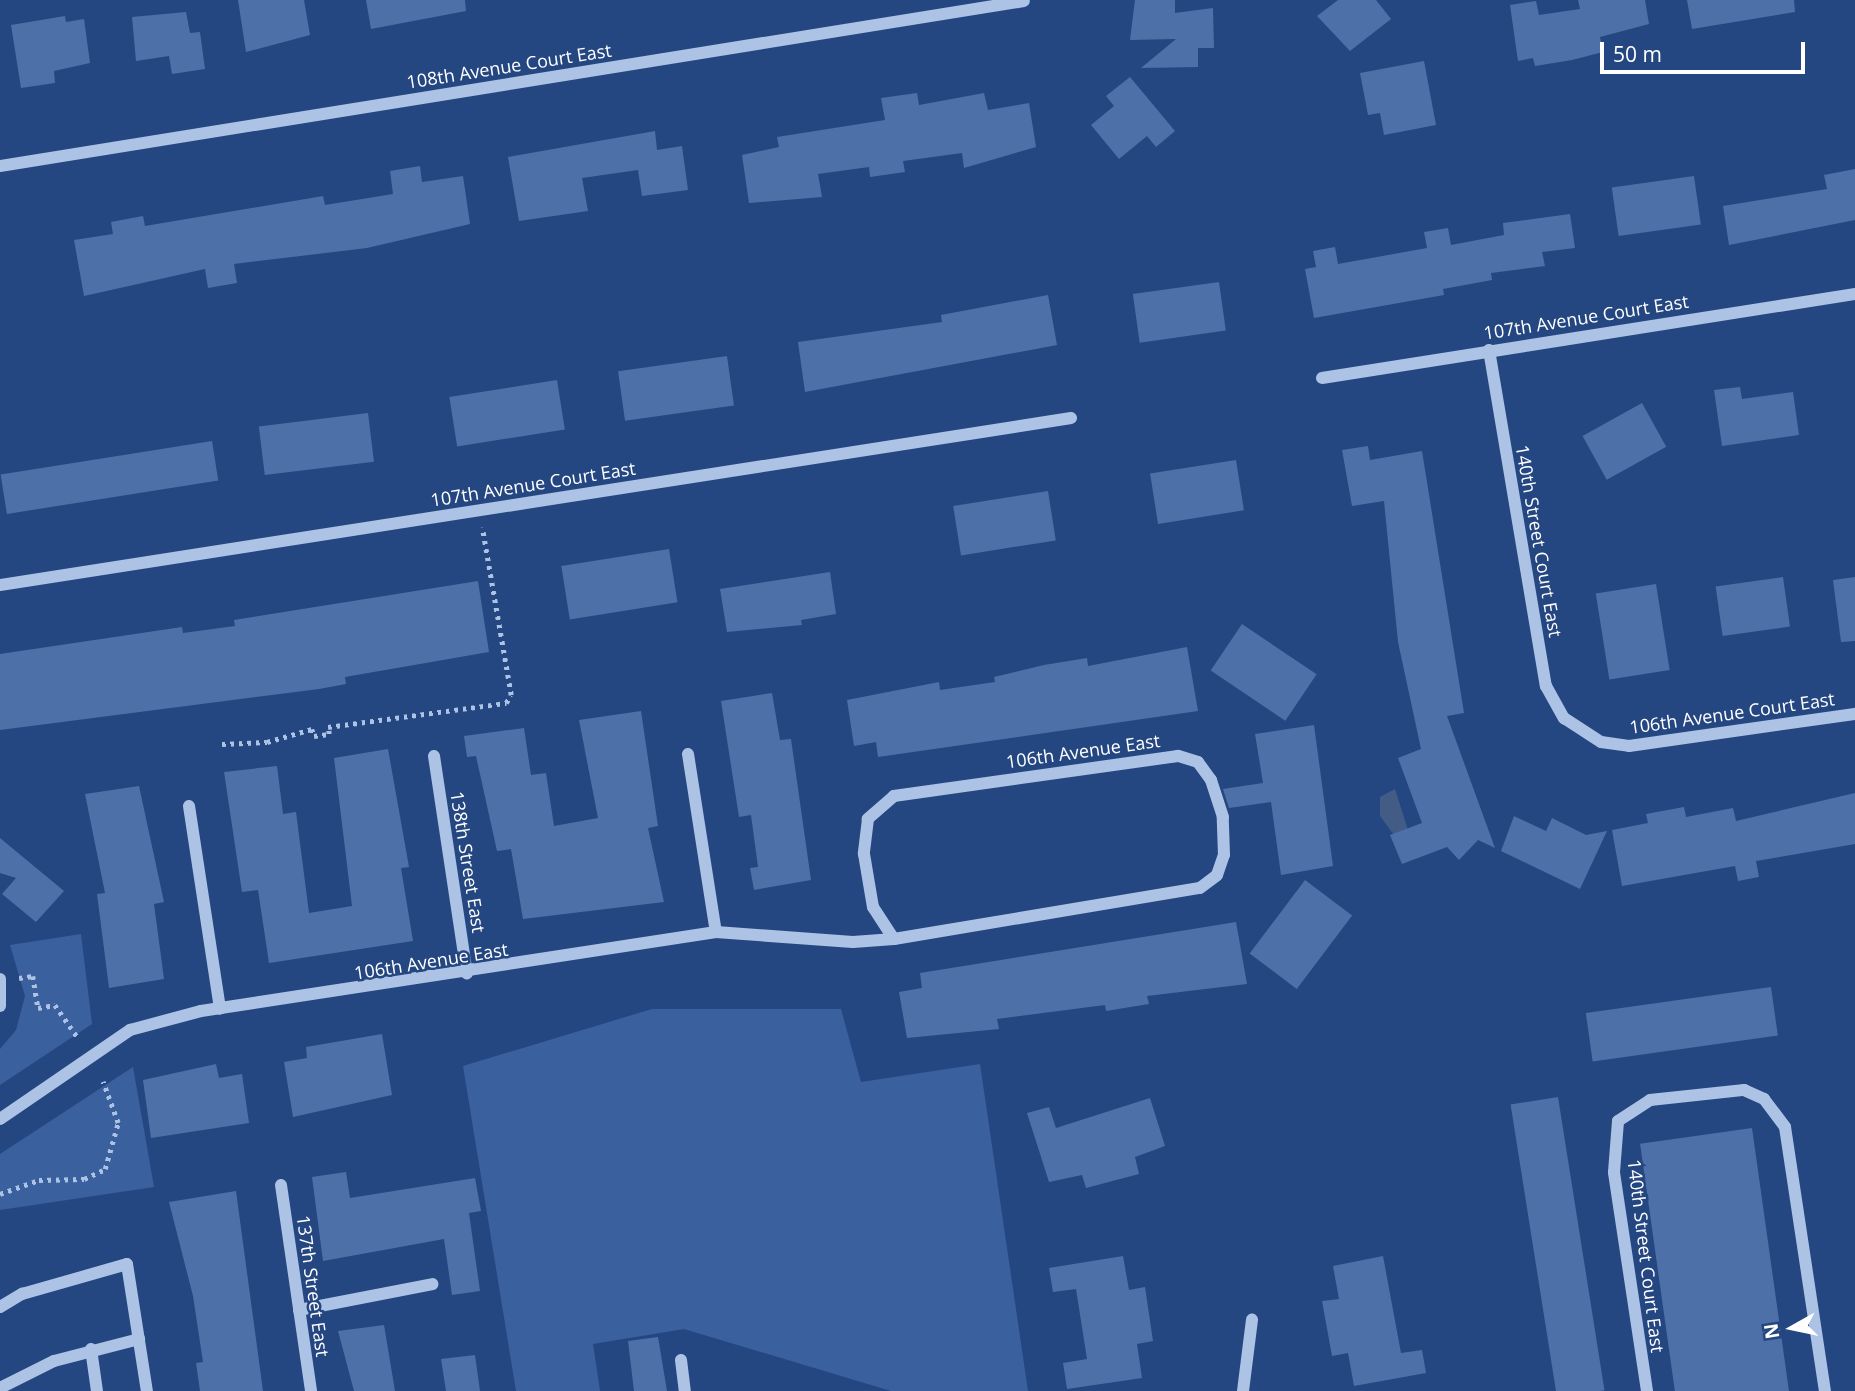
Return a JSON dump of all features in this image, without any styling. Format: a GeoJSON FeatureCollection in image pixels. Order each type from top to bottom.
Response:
{"type":"FeatureCollection","features":[{"type":"Feature","properties":{"kind":"street","name":"108th Avenue Court East"},"geometry":{"type":"LineString","coordinates":[[0,166],[1024,1]]}},
{"type":"Feature","properties":{"kind":"street","name":"107th Avenue Court East"},"geometry":{"type":"LineString","coordinates":[[1322,378],[1855,294]]}},
{"type":"Feature","properties":{"kind":"street","name":"140th Street Court East"},"geometry":{"type":"LineString","coordinates":[[1489,350],[1546,686],[1576,729]]}},
{"type":"Feature","properties":{"kind":"street","name":"107th Avenue Court East"},"geometry":{"type":"LineString","coordinates":[[0,584],[1071,418]]}},
{"type":"Feature","properties":{"kind":"street","name":"106th Avenue Court East"},"geometry":{"type":"LineString","coordinates":[[1576,729],[1601,742],[1629,747],[1855,714]]}},
{"type":"Feature","properties":{"kind":"street"},"geometry":{"type":"LineString","coordinates":[[688,754],[716,932]]}},
{"type":"Feature","properties":{"kind":"street","name":"138th Street East"},"geometry":{"type":"LineString","coordinates":[[434,756],[467,974]]}},
{"type":"Feature","properties":{"kind":"street","name":"106th Avenue East"},"geometry":{"type":"LineString","coordinates":[[0,1119],[130,1030],[220,1009],[467,974],[716,932],[762,930],[853,942],[894,939],[1200,888],[1217,875],[1224,855],[1223,817],[1211,780],[1198,762],[1178,756],[894,796],[868,819],[864,854],[873,907],[894,939]]}},
{"type":"Feature","properties":{"kind":"street"},"geometry":{"type":"LineString","coordinates":[[189,806],[220,1009]]}},
{"type":"Feature","properties":{"kind":"street"},"geometry":{"type":"LineString","coordinates":[[0,979],[0,1006]]}},
{"type":"Feature","properties":{"kind":"street","name":"140th Street Court East"},"geometry":{"type":"LineString","coordinates":[[1647,1391],[1614,1172],[1618,1121],[1650,1100],[1744,1090],[1774,1109],[1789,1144],[1825,1391]]}},
{"type":"Feature","properties":{"kind":"street","name":"137th Street East"},"geometry":{"type":"LineString","coordinates":[[281,1185],[311,1391]]}},
{"type":"Feature","properties":{"kind":"street"},"geometry":{"type":"LineString","coordinates":[[0,1307],[22,1294],[127,1264],[147,1391]]}},
{"type":"Feature","properties":{"kind":"street"},"geometry":{"type":"LineString","coordinates":[[299,1310],[433,1284]]}},
{"type":"Feature","properties":{"kind":"street"},"geometry":{"type":"LineString","coordinates":[[1243,1391],[1252,1320]]}},
{"type":"Feature","properties":{"kind":"street"},"geometry":{"type":"LineString","coordinates":[[0,1388],[91,1349],[139,1339]]}},
{"type":"Feature","properties":{"kind":"street"},"geometry":{"type":"LineString","coordinates":[[91,1349],[97,1391]]}},
{"type":"Feature","properties":{"kind":"street"},"geometry":{"type":"LineString","coordinates":[[681,1360],[685,1391]]}},
{"type":"Feature","properties":{"kind":"path"},"geometry":{"type":"LineString","coordinates":[[222,744],[267,742],[312,729],[313,736],[334,726],[506,703],[511,695],[480,510]]}},
{"type":"Feature","properties":{"kind":"path"},"geometry":{"type":"LineString","coordinates":[[19,978],[33,976],[38,1008],[55,1005],[77,1037]]}},
{"type":"Feature","properties":{"kind":"path"},"geometry":{"type":"LineString","coordinates":[[0,1194],[105,1169],[118,1123],[103,1083]]}},
{"type":"Feature","properties":{"kind":"shaded area"},"geometry":{"type":"Polygon","coordinates":[[[1395,789],[1408,830],[1394,835],[1380,816],[1380,797],[1395,789]]]}},
{"type":"Feature","properties":{"kind":"shaded area"},"geometry":{"type":"Polygon","coordinates":[[[81,934],[92,1024],[0,1085],[0,1049],[16,1030],[25,996],[10,945],[81,934]]]}},
{"type":"Feature","properties":{"kind":"shaded area"},"geometry":{"type":"Polygon","coordinates":[[[652,1009],[841,1009],[861,1082],[980,1064],[1028,1391],[891,1391],[684,1329],[593,1344],[600,1391],[516,1391],[463,1066],[652,1009]]]}},
{"type":"Feature","properties":{"kind":"shaded area"},"geometry":{"type":"Polygon","coordinates":[[[133,1067],[154,1187],[0,1210],[0,1154],[133,1067]]]}},
{"type":"Feature","properties":{"kind":"building"},"geometry":{"type":"Polygon","coordinates":[[[238,0],[304,0],[310,35],[246,52],[238,0]]]}},
{"type":"Feature","properties":{"kind":"building"},"geometry":{"type":"Polygon","coordinates":[[[366,0],[465,0],[466,11],[371,29],[366,0]]]}},
{"type":"Feature","properties":{"kind":"building"},"geometry":{"type":"Polygon","coordinates":[[[1135,0],[1175,0],[1175,13],[1213,8],[1214,48],[1198,48],[1198,67],[1141,68],[1176,39],[1130,40],[1135,0]]]}},
{"type":"Feature","properties":{"kind":"building"},"geometry":{"type":"Polygon","coordinates":[[[1338,0],[1376,0],[1391,19],[1350,51],[1317,16],[1338,0]]]}},
{"type":"Feature","properties":{"kind":"building"},"geometry":{"type":"Polygon","coordinates":[[[1578,0],[1645,0],[1649,24],[1600,37],[1603,52],[1535,66],[1533,58],[1518,61],[1510,5],[1536,1],[1539,15],[1580,9],[1578,0]]]}},
{"type":"Feature","properties":{"kind":"building"},"geometry":{"type":"Polygon","coordinates":[[[1687,0],[1794,0],[1795,12],[1692,29],[1687,0]]]}},
{"type":"Feature","properties":{"kind":"building"},"geometry":{"type":"Polygon","coordinates":[[[186,12],[190,33],[200,32],[205,69],[172,74],[169,56],[136,61],[132,17],[186,12]]]}},
{"type":"Feature","properties":{"kind":"building"},"geometry":{"type":"Polygon","coordinates":[[[65,16],[66,22],[84,19],[90,63],[54,71],[55,83],[21,88],[11,25],[65,16]]]}},
{"type":"Feature","properties":{"kind":"building"},"geometry":{"type":"Polygon","coordinates":[[[1424,61],[1436,125],[1384,135],[1380,113],[1368,115],[1360,73],[1424,61]]]}},
{"type":"Feature","properties":{"kind":"building"},"geometry":{"type":"Polygon","coordinates":[[[1130,77],[1175,131],[1156,147],[1147,136],[1119,159],[1091,125],[1114,106],[1106,96],[1130,77]]]}},
{"type":"Feature","properties":{"kind":"building"},"geometry":{"type":"Polygon","coordinates":[[[917,93],[919,105],[984,93],[988,110],[1029,103],[1036,147],[964,168],[962,153],[903,161],[905,172],[870,177],[869,167],[818,174],[822,197],[749,203],[742,155],[779,147],[777,137],[885,120],[881,98],[917,93]]]}},
{"type":"Feature","properties":{"kind":"building"},"geometry":{"type":"Polygon","coordinates":[[[655,131],[657,150],[682,146],[688,190],[642,196],[638,170],[582,178],[588,211],[519,221],[508,157],[655,131]]]}},
{"type":"Feature","properties":{"kind":"building"},"geometry":{"type":"Polygon","coordinates":[[[420,166],[422,182],[463,176],[470,224],[367,248],[234,264],[237,283],[208,288],[205,269],[84,296],[74,240],[113,234],[111,222],[143,216],[145,226],[323,196],[325,205],[393,194],[390,171],[420,166]]]}},
{"type":"Feature","properties":{"kind":"building"},"geometry":{"type":"Polygon","coordinates":[[[1855,169],[1855,220],[1729,245],[1723,206],[1827,189],[1824,175],[1855,169]]]}},
{"type":"Feature","properties":{"kind":"building"},"geometry":{"type":"Polygon","coordinates":[[[1694,176],[1701,225],[1619,236],[1612,188],[1694,176]]]}},
{"type":"Feature","properties":{"kind":"building"},"geometry":{"type":"Polygon","coordinates":[[[1570,214],[1575,248],[1542,252],[1545,266],[1491,273],[1492,280],[1443,289],[1444,295],[1314,318],[1305,269],[1316,267],[1313,251],[1335,247],[1338,264],[1427,248],[1424,232],[1448,228],[1451,245],[1504,235],[1503,223],[1570,214]]]}},
{"type":"Feature","properties":{"kind":"building"},"geometry":{"type":"Polygon","coordinates":[[[1219,282],[1226,331],[1140,343],[1133,294],[1219,282]]]}},
{"type":"Feature","properties":{"kind":"building"},"geometry":{"type":"Polygon","coordinates":[[[1048,295],[1057,345],[805,392],[798,342],[942,322],[941,315],[1048,295]]]}},
{"type":"Feature","properties":{"kind":"building"},"geometry":{"type":"Polygon","coordinates":[[[727,356],[734,406],[625,421],[618,371],[727,356]]]}},
{"type":"Feature","properties":{"kind":"building"},"geometry":{"type":"Polygon","coordinates":[[[557,380],[565,429],[457,446],[449,397],[557,380]]]}},
{"type":"Feature","properties":{"kind":"building"},"geometry":{"type":"Polygon","coordinates":[[[1740,387],[1742,399],[1793,392],[1799,435],[1722,446],[1714,390],[1740,387]]]}},
{"type":"Feature","properties":{"kind":"building"},"geometry":{"type":"Polygon","coordinates":[[[1642,403],[1666,447],[1607,480],[1583,436],[1642,403]]]}},
{"type":"Feature","properties":{"kind":"building"},"geometry":{"type":"Polygon","coordinates":[[[368,413],[374,462],[265,475],[259,426],[368,413]]]}},
{"type":"Feature","properties":{"kind":"building"},"geometry":{"type":"Polygon","coordinates":[[[212,441],[218,481],[7,514],[1,474],[212,441]]]}},
{"type":"Feature","properties":{"kind":"building"},"geometry":{"type":"Polygon","coordinates":[[[1368,446],[1370,460],[1422,451],[1464,713],[1447,716],[1495,848],[1478,840],[1459,860],[1447,847],[1402,864],[1390,835],[1422,823],[1398,758],[1421,749],[1398,642],[1384,501],[1352,506],[1342,450],[1368,446]]]}},
{"type":"Feature","properties":{"kind":"building"},"geometry":{"type":"Polygon","coordinates":[[[1236,460],[1244,510],[1158,524],[1150,474],[1236,460]]]}},
{"type":"Feature","properties":{"kind":"building"},"geometry":{"type":"Polygon","coordinates":[[[1048,491],[1056,540],[961,555],[953,506],[1048,491]]]}},
{"type":"Feature","properties":{"kind":"building"},"geometry":{"type":"Polygon","coordinates":[[[669,549],[677,602],[570,619],[561,566],[669,549]]]}},
{"type":"Feature","properties":{"kind":"building"},"geometry":{"type":"Polygon","coordinates":[[[830,572],[836,614],[801,620],[802,625],[727,632],[720,589],[830,572]]]}},
{"type":"Feature","properties":{"kind":"building"},"geometry":{"type":"Polygon","coordinates":[[[1783,577],[1790,627],[1723,636],[1716,586],[1783,577]]]}},
{"type":"Feature","properties":{"kind":"building"},"geometry":{"type":"Polygon","coordinates":[[[1855,577],[1855,641],[1841,642],[1833,580],[1855,577]]]}},
{"type":"Feature","properties":{"kind":"building"},"geometry":{"type":"Polygon","coordinates":[[[478,581],[489,652],[345,677],[346,684],[319,689],[0,730],[0,654],[182,627],[183,633],[235,626],[234,620],[478,581]]]}},
{"type":"Feature","properties":{"kind":"building"},"geometry":{"type":"Polygon","coordinates":[[[1656,584],[1670,670],[1609,679],[1596,594],[1656,584]]]}},
{"type":"Feature","properties":{"kind":"building"},"geometry":{"type":"Polygon","coordinates":[[[1242,624],[1317,674],[1285,721],[1211,670],[1242,624]]]}},
{"type":"Feature","properties":{"kind":"building"},"geometry":{"type":"Polygon","coordinates":[[[1187,647],[1198,711],[878,757],[876,742],[854,746],[847,700],[939,682],[940,690],[995,682],[994,677],[1044,665],[1087,658],[1088,666],[1187,647]]]}},
{"type":"Feature","properties":{"kind":"building"},"geometry":{"type":"Polygon","coordinates":[[[772,693],[780,740],[791,739],[811,880],[754,890],[750,868],[758,867],[751,815],[739,817],[721,701],[772,693]]]}},
{"type":"Feature","properties":{"kind":"building"},"geometry":{"type":"Polygon","coordinates":[[[641,711],[658,826],[648,828],[664,902],[523,919],[511,849],[497,851],[476,756],[467,757],[464,736],[524,728],[531,775],[546,773],[554,826],[598,818],[579,720],[641,711]]]}},
{"type":"Feature","properties":{"kind":"building"},"geometry":{"type":"Polygon","coordinates":[[[1314,725],[1333,866],[1281,875],[1271,802],[1229,808],[1223,789],[1263,783],[1255,734],[1314,725]]]}},
{"type":"Feature","properties":{"kind":"building"},"geometry":{"type":"Polygon","coordinates":[[[388,749],[409,867],[401,868],[413,941],[269,963],[258,890],[242,892],[224,772],[277,766],[283,814],[296,812],[309,913],[352,906],[334,758],[388,749]]]}},
{"type":"Feature","properties":{"kind":"building"},"geometry":{"type":"Polygon","coordinates":[[[139,786],[164,902],[154,904],[164,979],[109,988],[97,894],[105,893],[85,794],[139,786]]]}},
{"type":"Feature","properties":{"kind":"building"},"geometry":{"type":"Polygon","coordinates":[[[1855,793],[1855,844],[1756,861],[1759,877],[1738,881],[1735,866],[1622,886],[1612,830],[1648,823],[1646,814],[1684,807],[1686,817],[1733,808],[1736,821],[1855,793]]]}},
{"type":"Feature","properties":{"kind":"building"},"geometry":{"type":"Polygon","coordinates":[[[1514,816],[1546,831],[1552,818],[1586,835],[1607,831],[1580,889],[1501,851],[1514,816]]]}},
{"type":"Feature","properties":{"kind":"building"},"geometry":{"type":"Polygon","coordinates":[[[0,838],[64,891],[36,922],[2,894],[16,878],[0,873],[0,838]]]}},
{"type":"Feature","properties":{"kind":"building"},"geometry":{"type":"Polygon","coordinates":[[[1305,880],[1352,916],[1297,989],[1250,953],[1305,880]]]}},
{"type":"Feature","properties":{"kind":"building"},"geometry":{"type":"Polygon","coordinates":[[[1236,922],[1247,984],[1147,996],[1149,1004],[1106,1011],[1105,1005],[997,1019],[999,1029],[907,1038],[899,992],[922,988],[920,973],[1236,922]]]}},
{"type":"Feature","properties":{"kind":"building"},"geometry":{"type":"Polygon","coordinates":[[[1771,987],[1778,1036],[1593,1062],[1586,1013],[1771,987]]]}},
{"type":"Feature","properties":{"kind":"building"},"geometry":{"type":"Polygon","coordinates":[[[382,1034],[392,1095],[293,1117],[284,1062],[307,1058],[306,1047],[382,1034]]]}},
{"type":"Feature","properties":{"kind":"building"},"geometry":{"type":"Polygon","coordinates":[[[216,1064],[219,1078],[242,1074],[249,1123],[151,1138],[143,1080],[216,1064]]]}},
{"type":"Feature","properties":{"kind":"building"},"geometry":{"type":"Polygon","coordinates":[[[1558,1097],[1604,1390],[1556,1391],[1511,1105],[1558,1097]]]}},
{"type":"Feature","properties":{"kind":"building"},"geometry":{"type":"Polygon","coordinates":[[[1150,1098],[1165,1146],[1135,1157],[1139,1174],[1086,1188],[1082,1175],[1049,1182],[1027,1113],[1049,1107],[1056,1128],[1150,1098]]]}},
{"type":"Feature","properties":{"kind":"building"},"geometry":{"type":"Polygon","coordinates":[[[1752,1128],[1789,1391],[1675,1391],[1640,1144],[1752,1128]]]}},
{"type":"Feature","properties":{"kind":"building"},"geometry":{"type":"Polygon","coordinates":[[[346,1172],[350,1198],[475,1178],[481,1211],[469,1213],[480,1291],[452,1295],[444,1239],[323,1261],[312,1177],[346,1172]]]}},
{"type":"Feature","properties":{"kind":"building"},"geometry":{"type":"Polygon","coordinates":[[[236,1191],[263,1391],[200,1391],[196,1363],[203,1362],[193,1296],[169,1202],[236,1191]]]}},
{"type":"Feature","properties":{"kind":"building"},"geometry":{"type":"Polygon","coordinates":[[[1123,1256],[1129,1290],[1145,1287],[1153,1341],[1137,1344],[1142,1378],[1067,1389],[1063,1363],[1087,1359],[1076,1289],[1053,1292],[1049,1268],[1123,1256]]]}},
{"type":"Feature","properties":{"kind":"building"},"geometry":{"type":"Polygon","coordinates":[[[1383,1256],[1401,1353],[1422,1350],[1426,1373],[1354,1386],[1348,1353],[1332,1356],[1322,1301],[1339,1299],[1333,1266],[1383,1256]]]}},
{"type":"Feature","properties":{"kind":"building"},"geometry":{"type":"Polygon","coordinates":[[[384,1325],[395,1391],[354,1391],[338,1331],[384,1325]]]}},
{"type":"Feature","properties":{"kind":"building"},"geometry":{"type":"Polygon","coordinates":[[[658,1337],[667,1391],[634,1391],[628,1341],[658,1337]]]}},
{"type":"Feature","properties":{"kind":"building"},"geometry":{"type":"Polygon","coordinates":[[[475,1355],[480,1391],[446,1391],[441,1359],[475,1355]]]}}]}
